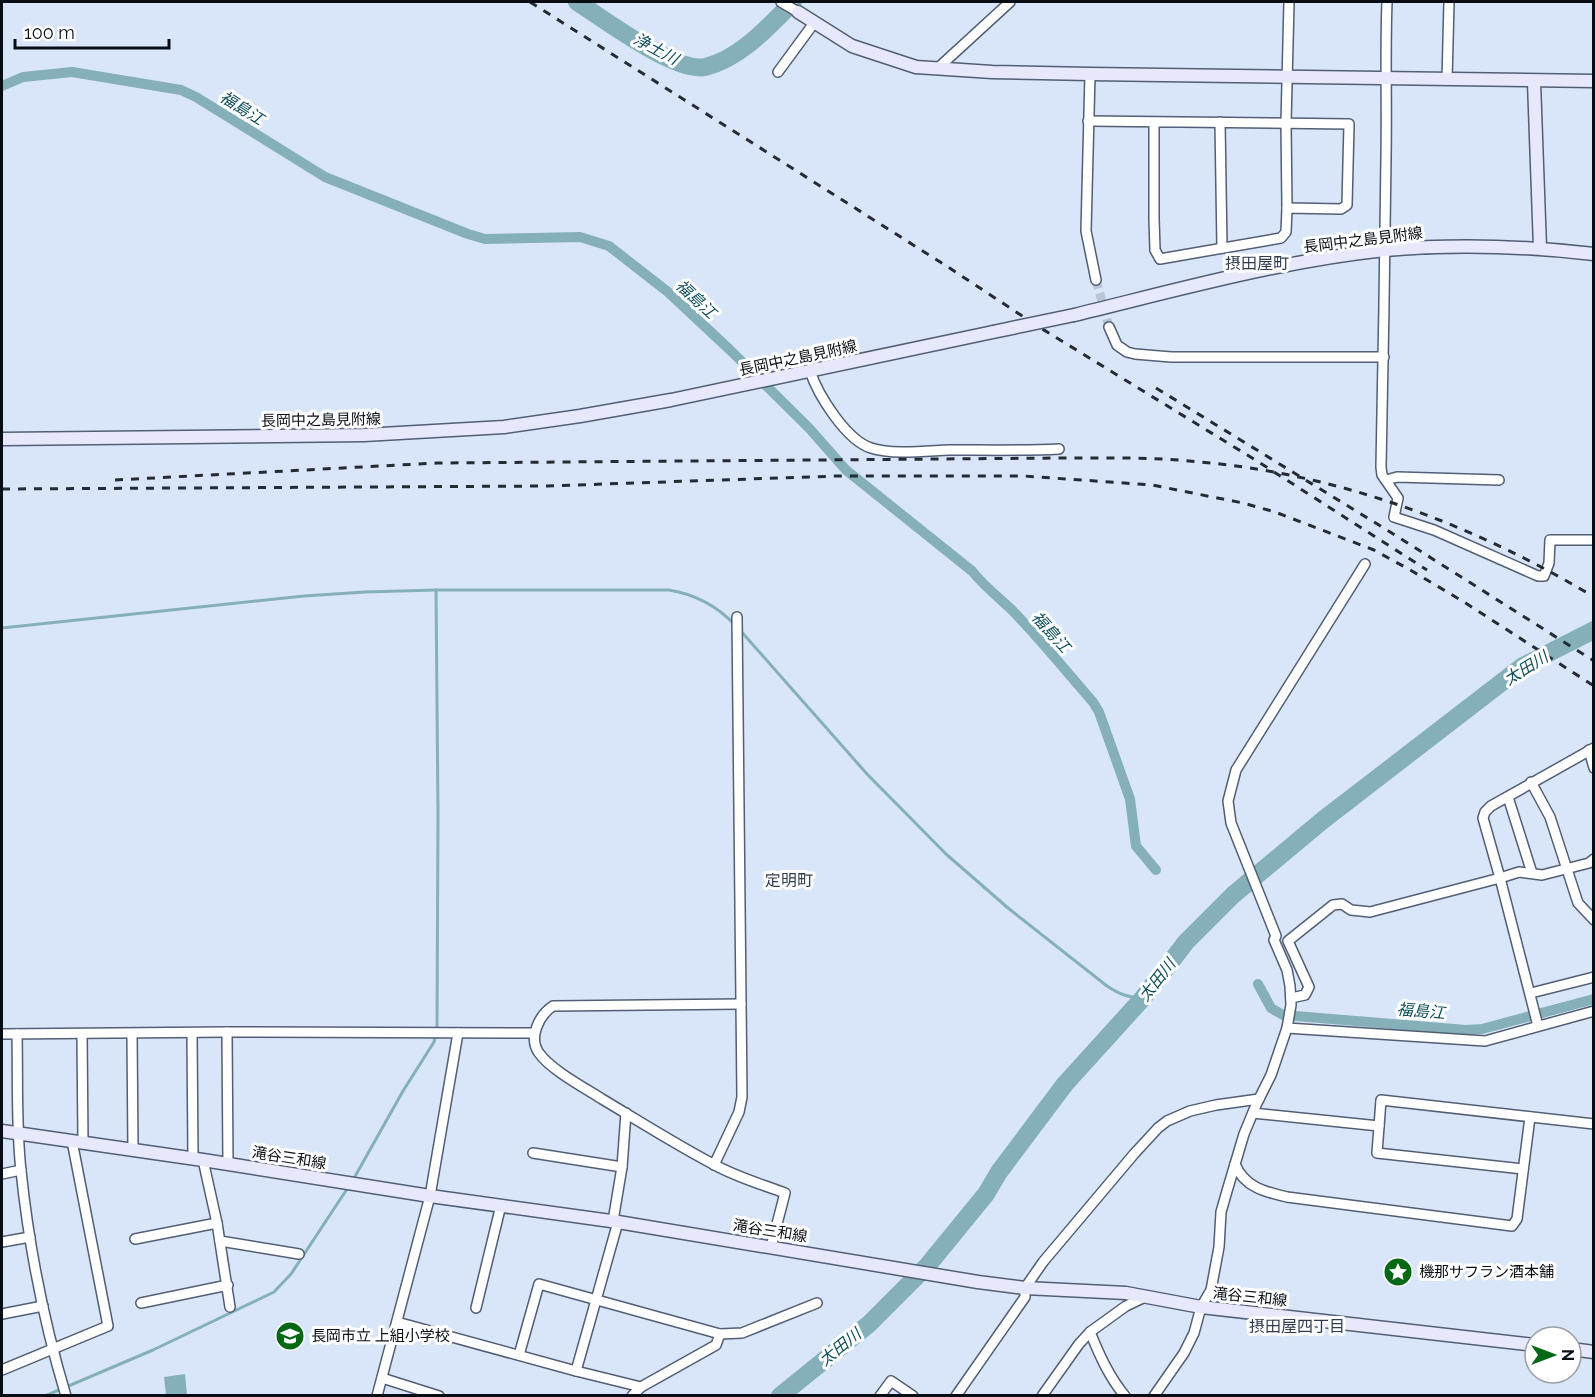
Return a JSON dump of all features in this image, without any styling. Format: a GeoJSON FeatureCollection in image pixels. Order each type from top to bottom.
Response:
{"type":"FeatureCollection","features":[{"type":"Feature","properties":{"kind":"main road"},"geometry":{"type":"LineString","coordinates":[[798,12],[852,46],[916,67],[1090,74],[1534,82],[1593,81]]}},
{"type":"Feature","properties":{"kind":"main road"},"geometry":{"type":"LineString","coordinates":[[1534,82],[1540,248]]}},
{"type":"Feature","properties":{"kind":"main road","name":"長岡中之島見附線"},"geometry":{"type":"LineString","coordinates":[[2,439],[364,435],[504,427],[624,409],[810,371],[1317,260],[1385,250],[1460,246],[1540,248],[1593,254]]}},
{"type":"Feature","properties":{"kind":"main road","name":"滝谷三和線"},"geometry":{"type":"LineString","coordinates":[[2,1131],[430,1196],[616,1221],[1025,1288],[1070,1289],[1147,1296],[1201,1307],[1523,1344]]}},
{"type":"Feature","properties":{"kind":"street"},"geometry":{"type":"LineString","coordinates":[[781,2],[798,12]]}},
{"type":"Feature","properties":{"kind":"street"},"geometry":{"type":"LineString","coordinates":[[938,68],[1010,2]]}},
{"type":"Feature","properties":{"kind":"street"},"geometry":{"type":"LineString","coordinates":[[1154,122],[1155,250],[1160,259],[1281,238],[1286,232],[1287,208],[1286,123],[1289,2]]}},
{"type":"Feature","properties":{"kind":"street"},"geometry":{"type":"LineString","coordinates":[[1387,2],[1384,78],[1385,250],[1381,467],[1386,480],[1398,498],[1394,517],[1434,530],[1538,576],[1544,576],[1549,563],[1550,540],[1593,540]]}},
{"type":"Feature","properties":{"kind":"street"},"geometry":{"type":"LineString","coordinates":[[1447,80],[1449,2]]}},
{"type":"Feature","properties":{"kind":"street"},"geometry":{"type":"LineString","coordinates":[[778,72],[814,23]]}},
{"type":"Feature","properties":{"kind":"street"},"geometry":{"type":"LineString","coordinates":[[1090,74],[1086,231],[1096,280]]}},
{"type":"Feature","properties":{"kind":"street"},"geometry":{"type":"LineString","coordinates":[[1088,121],[1349,124],[1347,205],[1341,209],[1287,208]]}},
{"type":"Feature","properties":{"kind":"street"},"geometry":{"type":"LineString","coordinates":[[1220,122],[1222,248]]}},
{"type":"Feature","properties":{"kind":"street"},"geometry":{"type":"LineString","coordinates":[[1109,327],[1117,345],[1135,354],[1171,357],[1384,357]]}},
{"type":"Feature","properties":{"kind":"street"},"geometry":{"type":"LineString","coordinates":[[810,371],[820,396],[859,442],[871,448],[914,451],[1059,449]]}},
{"type":"Feature","properties":{"kind":"street"},"geometry":{"type":"LineString","coordinates":[[1386,480],[1397,477],[1499,480]]}},
{"type":"Feature","properties":{"kind":"street"},"geometry":{"type":"LineString","coordinates":[[1154,1395],[1184,1353],[1194,1333],[1201,1307],[1211,1290],[1219,1247],[1221,1212],[1253,1113],[1271,1075],[1288,1026],[1291,1002],[1287,970],[1274,939],[1276,936],[1233,830],[1228,801],[1236,770],[1365,564]]}},
{"type":"Feature","properties":{"kind":"street"},"geometry":{"type":"LineString","coordinates":[[714,1165],[739,1112],[742,1097],[737,617]]}},
{"type":"Feature","properties":{"kind":"street"},"geometry":{"type":"LineString","coordinates":[[1537,1023],[1531,993],[1483,818],[1491,806],[1591,749],[1593,768]]}},
{"type":"Feature","properties":{"kind":"street"},"geometry":{"type":"LineString","coordinates":[[1531,782],[1551,817],[1578,903],[1593,920]]}},
{"type":"Feature","properties":{"kind":"street"},"geometry":{"type":"LineString","coordinates":[[1508,797],[1532,873]]}},
{"type":"Feature","properties":{"kind":"street"},"geometry":{"type":"LineString","coordinates":[[1291,1002],[1305,995],[1309,987],[1288,941],[1333,905],[1342,904],[1351,910],[1370,912],[1519,872],[1542,875],[1589,863],[1593,859]]}},
{"type":"Feature","properties":{"kind":"street"},"geometry":{"type":"LineString","coordinates":[[1531,993],[1593,977]]}},
{"type":"Feature","properties":{"kind":"street"},"geometry":{"type":"LineString","coordinates":[[741,1004],[553,1006],[543,1014],[534,1033],[536,1047],[546,1060],[575,1082],[714,1165],[785,1193],[771,1247]]}},
{"type":"Feature","properties":{"kind":"street"},"geometry":{"type":"LineString","coordinates":[[1288,1026],[1485,1041],[1537,1023],[1593,1011]]}},
{"type":"Feature","properties":{"kind":"street"},"geometry":{"type":"LineString","coordinates":[[227,1032],[228,1164]]}},
{"type":"Feature","properties":{"kind":"street"},"geometry":{"type":"LineString","coordinates":[[192,1033],[198,1159],[217,1223],[230,1307]]}},
{"type":"Feature","properties":{"kind":"street"},"geometry":{"type":"LineString","coordinates":[[377,1395],[430,1196],[458,1033]]}},
{"type":"Feature","properties":{"kind":"street"},"geometry":{"type":"LineString","coordinates":[[2,1034],[534,1033]]}},
{"type":"Feature","properties":{"kind":"street"},"geometry":{"type":"LineString","coordinates":[[17,1034],[18,1133],[30,1237],[52,1349],[66,1395]]}},
{"type":"Feature","properties":{"kind":"street"},"geometry":{"type":"LineString","coordinates":[[2,1370],[108,1326],[78,1142],[82,1034]]}},
{"type":"Feature","properties":{"kind":"street"},"geometry":{"type":"LineString","coordinates":[[132,1034],[133,1150]]}},
{"type":"Feature","properties":{"kind":"street"},"geometry":{"type":"LineString","coordinates":[[956,1395],[1025,1297],[1025,1288],[1065,1236],[1134,1154],[1167,1121],[1203,1108],[1259,1099]]}},
{"type":"Feature","properties":{"kind":"street"},"geometry":{"type":"LineString","coordinates":[[1523,1169],[1377,1153],[1381,1100],[1593,1124]]}},
{"type":"Feature","properties":{"kind":"street"},"geometry":{"type":"LineString","coordinates":[[576,1371],[616,1221],[626,1113]]}},
{"type":"Feature","properties":{"kind":"street"},"geometry":{"type":"LineString","coordinates":[[1253,1113],[1379,1126]]}},
{"type":"Feature","properties":{"kind":"street"},"geometry":{"type":"LineString","coordinates":[[1235,1164],[1244,1180],[1265,1192],[1287,1197],[1512,1226],[1517,1219],[1530,1117]]}},
{"type":"Feature","properties":{"kind":"street"},"geometry":{"type":"LineString","coordinates":[[532,1153],[622,1167]]}},
{"type":"Feature","properties":{"kind":"street"},"geometry":{"type":"LineString","coordinates":[[2,1174],[21,1170]]}},
{"type":"Feature","properties":{"kind":"street"},"geometry":{"type":"LineString","coordinates":[[476,1308],[501,1205]]}},
{"type":"Feature","properties":{"kind":"street"},"geometry":{"type":"LineString","coordinates":[[135,1239],[217,1223]]}},
{"type":"Feature","properties":{"kind":"street"},"geometry":{"type":"LineString","coordinates":[[2,1242],[30,1237]]}},
{"type":"Feature","properties":{"kind":"street"},"geometry":{"type":"LineString","coordinates":[[220,1241],[298,1254]]}},
{"type":"Feature","properties":{"kind":"street"},"geometry":{"type":"LineString","coordinates":[[519,1355],[539,1284],[720,1334],[742,1332],[817,1303]]}},
{"type":"Feature","properties":{"kind":"street"},"geometry":{"type":"LineString","coordinates":[[141,1303],[228,1285]]}},
{"type":"Feature","properties":{"kind":"street"},"geometry":{"type":"LineString","coordinates":[[1042,1395],[1090,1332],[1126,1306],[1147,1296]]}},
{"type":"Feature","properties":{"kind":"street"},"geometry":{"type":"LineString","coordinates":[[2,1314],[43,1306]]}},
{"type":"Feature","properties":{"kind":"street"},"geometry":{"type":"LineString","coordinates":[[397,1322],[641,1387]]}},
{"type":"Feature","properties":{"kind":"street"},"geometry":{"type":"LineString","coordinates":[[1090,1332],[1104,1363],[1125,1395]]}},
{"type":"Feature","properties":{"kind":"street"},"geometry":{"type":"LineString","coordinates":[[632,1395],[641,1387],[716,1345],[720,1334]]}},
{"type":"Feature","properties":{"kind":"street"},"geometry":{"type":"LineString","coordinates":[[382,1378],[439,1395]]}},
{"type":"Feature","properties":{"kind":"street"},"geometry":{"type":"LineString","coordinates":[[880,1395],[891,1381],[913,1395]]}},
{"type":"Feature","properties":{"kind":"shaded area"},"geometry":{"type":"Polygon","coordinates":[[[185,1374],[187,1395],[166,1395],[164,1377],[185,1374]]]}},
{"type":"Feature","properties":{"kind":"waterway","name":"浄土川"},"geometry":{"type":"LineString","coordinates":[[577,2],[658,54],[692,67],[705,67],[730,57],[764,31],[793,2]]}},
{"type":"Feature","properties":{"kind":"waterway","name":"福島江"},"geometry":{"type":"LineString","coordinates":[[2,86],[23,77],[72,72],[181,90],[325,177],[468,234],[485,239],[580,237],[609,246],[668,292],[809,428],[846,470],[972,571],[1043,644],[1099,712],[1130,799],[1136,846],[1156,870]]}},
{"type":"Feature","properties":{"kind":"waterway"},"geometry":{"type":"LineString","coordinates":[[2,628],[304,596],[436,590],[669,590],[687,594],[705,602],[735,625]]}},
{"type":"Feature","properties":{"kind":"waterway"},"geometry":{"type":"LineString","coordinates":[[353,1180],[403,1091],[434,1042],[437,1029],[436,590]]}},
{"type":"Feature","properties":{"kind":"waterway"},"geometry":{"type":"LineString","coordinates":[[739,629],[867,774],[946,854],[1008,908],[1107,986],[1124,995],[1143,998]]}},
{"type":"Feature","properties":{"kind":"waterway","name":"太田川"},"geometry":{"type":"LineString","coordinates":[[780,1396],[869,1324],[928,1265],[986,1194],[999,1172],[1065,1084],[1143,998],[1186,942],[1233,895],[1323,820],[1523,666],[1594,630]]}},
{"type":"Feature","properties":{"kind":"waterway","name":"福島江"},"geometry":{"type":"LineString","coordinates":[[1258,984],[1271,1008],[1283,1015],[1466,1030],[1482,1029],[1594,999]]}},
{"type":"Feature","properties":{"kind":"waterway"},"geometry":{"type":"LineString","coordinates":[[45,1396],[153,1350],[274,1292],[291,1274],[349,1186]]}},
{"type":"Feature","properties":{"kind":"tunnel"},"geometry":{"type":"LineString","coordinates":[[1096,280],[1109,327]]}},
{"type":"Feature","properties":{"kind":"railway"},"geometry":{"type":"LineString","coordinates":[[530,2],[1039,327],[1257,461],[1427,570]]}},
{"type":"Feature","properties":{"kind":"railway"},"geometry":{"type":"LineString","coordinates":[[1156,388],[1594,661]]}},
{"type":"Feature","properties":{"kind":"railway"},"geometry":{"type":"LineString","coordinates":[[115,480],[437,463],[1064,458],[1183,460],[1252,468],[1303,478],[1404,507],[1502,547],[1594,597]]}},
{"type":"Feature","properties":{"kind":"railway"},"geometry":{"type":"LineString","coordinates":[[2,489],[547,486],[837,476],[1024,476],[1152,485],[1243,503],[1275,512],[1374,550],[1464,602],[1594,686]]}},
{"type":"Feature","properties":{"kind":"place","name":"機那サフラン酒本舗"},"geometry":{"type":"Point","coordinates":[1398,1272]}},
{"type":"Feature","properties":{"kind":"place","name":"長岡市立 上組小学校"},"geometry":{"type":"Point","coordinates":[290,1336]}},
{"type":"Feature","properties":{"kind":"district","name":"摂田屋町"},"geometry":{"type":"Point","coordinates":[1257,263]}},
{"type":"Feature","properties":{"kind":"district","name":"定明町"},"geometry":{"type":"Point","coordinates":[789,880]}},
{"type":"Feature","properties":{"kind":"district","name":"摂田屋四丁目"},"geometry":{"type":"Point","coordinates":[1297,1326]}}]}
